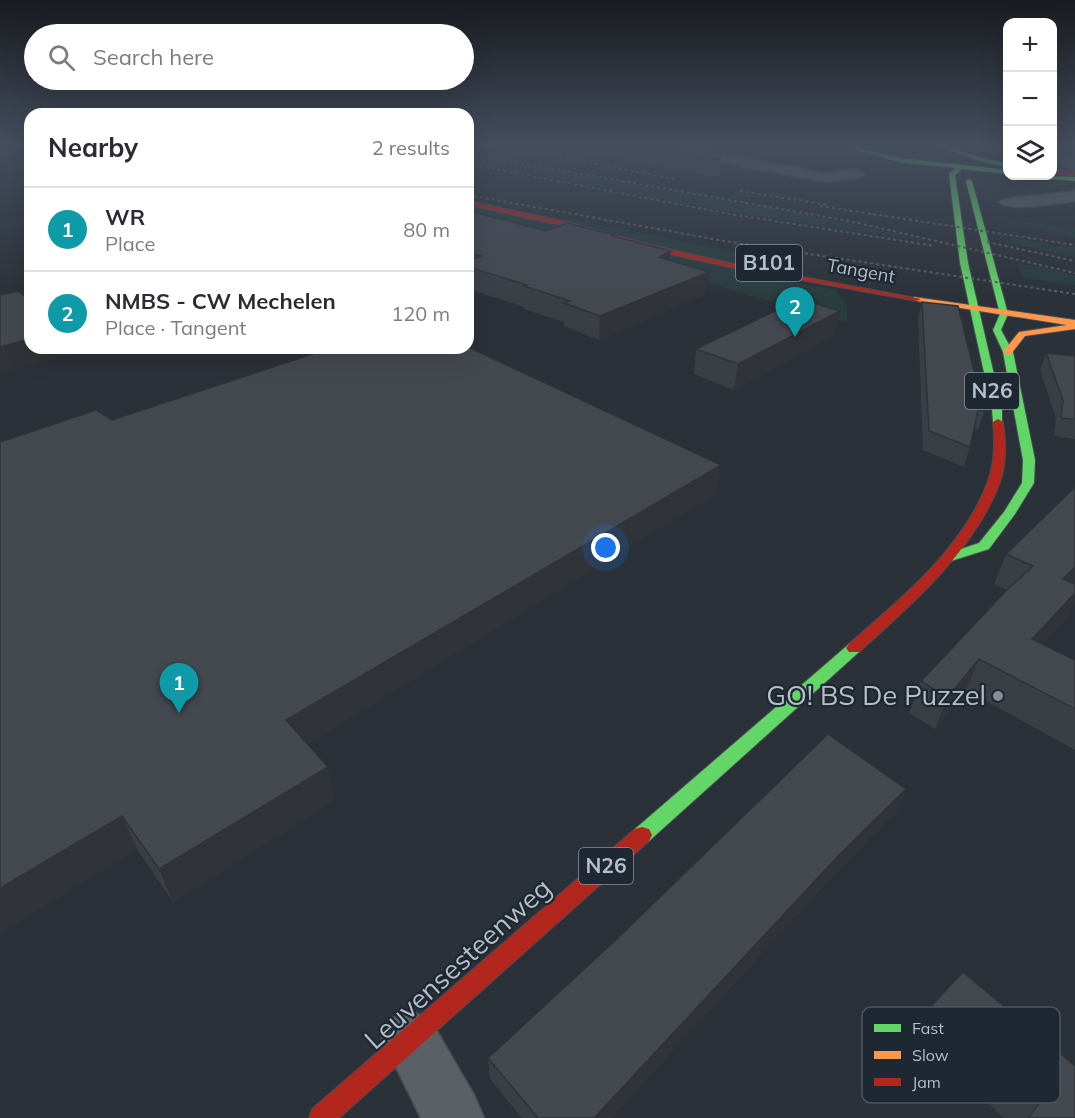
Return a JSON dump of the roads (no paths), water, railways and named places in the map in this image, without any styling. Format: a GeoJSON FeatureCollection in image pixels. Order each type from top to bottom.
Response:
{"type":"FeatureCollection","features":[{"type":"Feature","properties":{"kind":"main road","name":"Tangent"},"geometry":{"type":"LineString","coordinates":[[474,196],[564,215],[709,251],[971,302],[1004,314],[1075,324]]}},
{"type":"Feature","properties":{"kind":"main road","name":"Leuvensesteenweg"},"geometry":{"type":"LineString","coordinates":[[321,1118],[880,625],[948,558],[984,503],[996,475],[1000,454],[997,409],[971,302],[954,196]]}},
{"type":"Feature","properties":{"kind":"main road"},"geometry":{"type":"LineString","coordinates":[[972,199],[975,196]]}},
{"type":"Feature","properties":{"kind":"main road","name":"Leuvensesteenweg"},"geometry":{"type":"LineString","coordinates":[[948,558],[984,546],[1009,514],[1028,483],[1029,460],[1008,352],[997,330],[1004,314],[972,199]]}},
{"type":"Feature","properties":{"kind":"main road","name":"Tangent"},"geometry":{"type":"LineString","coordinates":[[474,204],[567,224],[700,259],[971,302],[1001,300],[1075,311]]}},
{"type":"Feature","properties":{"kind":"main road"},"geometry":{"type":"LineString","coordinates":[[1008,352],[1022,334],[1075,324]]}},
{"type":"Feature","properties":{"kind":"street"},"geometry":{"type":"LineString","coordinates":[[1007,202],[1054,200],[1074,196]]}},
{"type":"Feature","properties":{"kind":"street"},"geometry":{"type":"LineString","coordinates":[[410,1039],[454,1118]]}},
{"type":"Feature","properties":{"kind":"railway"},"geometry":{"type":"LineString","coordinates":[[475,196],[730,242],[1075,294]]}},
{"type":"Feature","properties":{"kind":"railway"},"geometry":{"type":"LineString","coordinates":[[637,196],[730,214],[935,246]]}},
{"type":"Feature","properties":{"kind":"railway"},"geometry":{"type":"LineString","coordinates":[[708,196],[849,221],[1075,273]]}},
{"type":"Feature","properties":{"kind":"railway"},"geometry":{"type":"LineString","coordinates":[[773,196],[829,205]]}},
{"type":"Feature","properties":{"kind":"railway"},"geometry":{"type":"LineString","coordinates":[[820,206],[1075,245]]}},
{"type":"Feature","properties":{"kind":"railway"},"geometry":{"type":"LineString","coordinates":[[987,242],[1075,261]]}},
{"type":"Feature","properties":{"kind":"place","name":"NMBS - CW Mechelen"},"geometry":{"type":"Point","coordinates":[795,337]}},
{"type":"Feature","properties":{"kind":"place","name":"GO! BS De Puzzel"},"geometry":{"type":"Point","coordinates":[998,696]}},
{"type":"Feature","properties":{"kind":"place","name":"WR"},"geometry":{"type":"Point","coordinates":[179,713]}}]}
